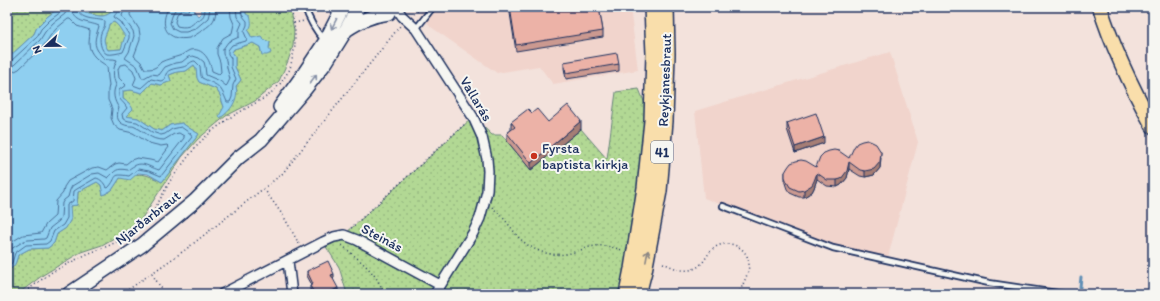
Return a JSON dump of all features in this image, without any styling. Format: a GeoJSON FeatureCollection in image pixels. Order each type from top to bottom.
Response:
{"type":"FeatureCollection","features":[{"type":"Feature","properties":{"kind":"highway","name":"Reykjanesbraut"},"geometry":{"type":"LineString","coordinates":[[627,294],[645,188],[652,121],[654,54],[652,7]]}},
{"type":"Feature","properties":{"kind":"highway","name":"Reykjanesbraut"},"geometry":{"type":"LineString","coordinates":[[638,294],[660,191],[667,61],[666,7]]}},
{"type":"Feature","properties":{"kind":"main road","name":"Njarðarbraut"},"geometry":{"type":"LineString","coordinates":[[69,294],[142,245],[195,201],[238,158],[285,100],[303,75],[325,42],[343,7]]}},
{"type":"Feature","properties":{"kind":"main road","name":"Njarðarbraut"},"geometry":{"type":"LineString","coordinates":[[238,158],[261,140],[283,116],[326,62],[358,7]]}},
{"type":"Feature","properties":{"kind":"main road"},"geometry":{"type":"LineString","coordinates":[[1100,7],[1117,55],[1153,126]]}},
{"type":"Feature","properties":{"kind":"main road"},"geometry":{"type":"LineString","coordinates":[[346,30],[368,17],[389,9]]}},
{"type":"Feature","properties":{"kind":"street","name":"Vallarás"},"geometry":{"type":"LineString","coordinates":[[389,9],[416,29],[473,116],[482,137],[487,159],[488,181],[486,199],[480,218],[473,233],[435,294]]}},
{"type":"Feature","properties":{"kind":"street","name":"Steinás"},"geometry":{"type":"LineString","coordinates":[[222,294],[334,237],[344,235],[357,240],[440,285]]}},
{"type":"Feature","properties":{"kind":"street"},"geometry":{"type":"LineString","coordinates":[[288,261],[292,294]]}},
{"type":"Feature","properties":{"kind":"lane"},"geometry":{"type":"LineString","coordinates":[[305,7],[315,30],[325,42]]}},
{"type":"Feature","properties":{"kind":"lane"},"geometry":{"type":"LineString","coordinates":[[416,29],[434,7]]}},
{"type":"Feature","properties":{"kind":"lane"},"geometry":{"type":"LineString","coordinates":[[723,206],[833,248],[989,283],[1064,294]]}},
{"type":"Feature","properties":{"kind":"path"},"geometry":{"type":"LineString","coordinates":[[22,294],[52,272],[87,254],[126,237],[143,223],[157,205],[174,175],[197,145],[212,131],[231,117],[268,96],[280,84],[290,69],[295,46],[296,31],[291,7]]}},
{"type":"Feature","properties":{"kind":"path"},"geometry":{"type":"LineString","coordinates":[[413,15],[417,12],[419,7]]}},
{"type":"Feature","properties":{"kind":"path"},"geometry":{"type":"LineString","coordinates":[[294,23],[310,19]]}},
{"type":"Feature","properties":{"kind":"path"},"geometry":{"type":"LineString","coordinates":[[122,294],[185,250],[282,174],[402,20]]}},
{"type":"Feature","properties":{"kind":"path"},"geometry":{"type":"LineString","coordinates":[[344,235],[473,116]]}},
{"type":"Feature","properties":{"kind":"path"},"geometry":{"type":"LineString","coordinates":[[264,189],[284,217],[303,253]]}},
{"type":"Feature","properties":{"kind":"path"},"geometry":{"type":"LineString","coordinates":[[486,199],[509,224],[518,237],[536,250],[545,253],[562,254],[571,253],[590,247],[602,246],[615,247],[626,251]]}},
{"type":"Feature","properties":{"kind":"path"},"geometry":{"type":"LineString","coordinates":[[334,237],[361,260],[372,272],[380,283],[384,294]]}},
{"type":"Feature","properties":{"kind":"path"},"geometry":{"type":"LineString","coordinates":[[663,263],[679,269],[692,270],[700,265],[715,247],[724,244],[733,244],[746,254],[749,265],[739,294]]}},
{"type":"Feature","properties":{"kind":"path"},"geometry":{"type":"LineString","coordinates":[[152,274],[165,294]]}},
{"type":"Feature","properties":{"kind":"path"},"geometry":{"type":"LineString","coordinates":[[29,290],[31,294]]}},
{"type":"Feature","properties":{"kind":"shaded area"},"geometry":{"type":"Polygon","coordinates":[[[425,7],[630,7],[638,70],[553,84],[539,66],[497,73],[431,27],[420,13],[425,7]]]}},
{"type":"Feature","properties":{"kind":"shaded area"},"geometry":{"type":"Polygon","coordinates":[[[890,52],[918,142],[887,261],[833,248],[704,198],[695,111],[890,52]]]}},
{"type":"Feature","properties":{"kind":"green space"},"geometry":{"type":"Polygon","coordinates":[[[7,7],[60,7],[37,27],[34,34],[9,57],[7,61],[7,7]]]}},
{"type":"Feature","properties":{"kind":"green space"},"geometry":{"type":"Polygon","coordinates":[[[80,7],[117,7],[109,14],[99,16],[85,13],[80,7]]]}},
{"type":"Feature","properties":{"kind":"green space"},"geometry":{"type":"Polygon","coordinates":[[[245,7],[289,7],[294,30],[293,46],[279,81],[255,101],[226,116],[198,139],[182,157],[138,224],[102,245],[81,252],[43,275],[19,293],[7,294],[7,270],[10,269],[16,262],[18,255],[29,249],[48,248],[54,243],[57,234],[66,228],[70,206],[77,205],[78,192],[97,182],[101,185],[103,195],[112,190],[120,178],[137,174],[150,176],[162,182],[199,134],[182,123],[170,125],[162,131],[154,129],[138,118],[125,116],[129,103],[123,99],[123,91],[131,90],[142,93],[152,83],[161,85],[171,81],[169,75],[186,71],[194,65],[199,82],[216,89],[220,95],[224,107],[237,91],[236,86],[241,80],[235,67],[235,56],[232,52],[234,49],[253,43],[260,47],[261,52],[269,48],[270,42],[252,38],[248,31],[245,7]]]}},
{"type":"Feature","properties":{"kind":"green space"},"geometry":{"type":"Polygon","coordinates":[[[113,22],[119,26],[126,36],[121,49],[108,50],[104,39],[109,24],[113,22]]]}},
{"type":"Feature","properties":{"kind":"green space"},"geometry":{"type":"Polygon","coordinates":[[[639,89],[652,121],[625,294],[347,294],[339,267],[323,242],[344,235],[473,117],[492,135],[502,135],[531,170],[581,129],[607,159],[616,92],[639,89]]]}},
{"type":"Feature","properties":{"kind":"water"},"geometry":{"type":"Polygon","coordinates":[[[60,7],[80,7],[85,13],[102,16],[109,14],[117,7],[193,7],[198,16],[201,13],[201,7],[245,7],[246,14],[250,16],[251,21],[251,26],[248,31],[252,38],[261,36],[264,40],[270,42],[269,48],[271,53],[262,55],[260,47],[253,43],[234,49],[232,52],[235,56],[235,67],[241,80],[236,86],[236,96],[231,108],[220,118],[219,116],[224,107],[220,95],[216,89],[199,82],[194,65],[186,71],[169,75],[171,81],[161,85],[152,83],[142,93],[131,90],[123,91],[123,99],[129,103],[133,109],[126,116],[138,118],[154,129],[162,131],[170,125],[182,123],[199,134],[162,182],[148,174],[138,173],[130,180],[120,178],[112,190],[103,195],[101,185],[97,182],[78,192],[77,205],[70,206],[71,219],[66,228],[57,234],[54,243],[48,248],[29,249],[18,255],[16,262],[10,269],[7,270],[7,61],[9,57],[34,34],[37,27],[60,7]],[[114,22],[109,24],[104,39],[108,50],[121,49],[125,36],[119,26],[114,22]]]}},
{"type":"Feature","properties":{"kind":"building"},"geometry":{"type":"Polygon","coordinates":[[[510,7],[599,7],[603,31],[516,45],[510,7]]]}},
{"type":"Feature","properties":{"kind":"building"},"geometry":{"type":"Polygon","coordinates":[[[617,53],[619,64],[566,73],[564,62],[617,53]]]}},
{"type":"Feature","properties":{"kind":"building","name":"Fyrsta baptista kirkja"},"geometry":{"type":"Polygon","coordinates":[[[568,105],[581,121],[531,163],[507,133],[515,127],[511,122],[528,109],[532,113],[537,109],[548,122],[568,105]]]}},
{"type":"Feature","properties":{"kind":"building"},"geometry":{"type":"Polygon","coordinates":[[[816,113],[824,137],[795,147],[787,123],[816,113]]]}},
{"type":"Feature","properties":{"kind":"building"},"geometry":{"type":"Polygon","coordinates":[[[867,140],[876,144],[881,152],[880,162],[874,169],[865,171],[860,170],[849,162],[847,171],[841,179],[827,180],[817,173],[812,185],[799,191],[790,187],[787,182],[785,172],[791,163],[801,160],[806,161],[816,167],[820,157],[824,153],[834,150],[839,151],[849,158],[857,143],[867,140]]]}},
{"type":"Feature","properties":{"kind":"building"},"geometry":{"type":"Polygon","coordinates":[[[328,261],[334,274],[331,275],[338,288],[330,292],[330,294],[315,294],[310,286],[313,284],[307,271],[328,261]]]}},
{"type":"Feature","properties":{"kind":"building"},"geometry":{"type":"Polygon","coordinates":[[[275,291],[277,294],[268,294],[275,291]]]}},
{"type":"Feature","properties":{"kind":"waterway"},"geometry":{"type":"LineString","coordinates":[[1080,287],[1081,277]]}},
{"type":"Feature","properties":{"kind":"place","name":"Fyrsta baptista kirkja"},"geometry":{"type":"Point","coordinates":[534,156]}}]}
